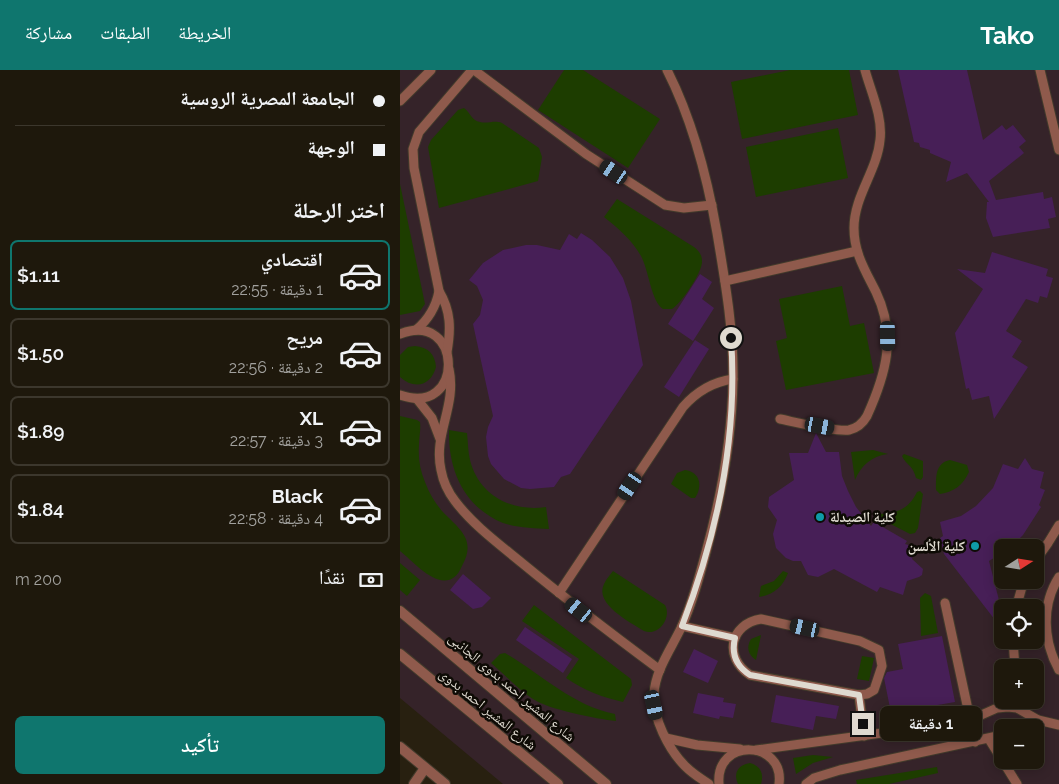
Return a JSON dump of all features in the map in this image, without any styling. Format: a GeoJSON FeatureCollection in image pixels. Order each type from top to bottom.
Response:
{"type":"FeatureCollection","features":[{"type":"Feature","properties":{"kind":"street","name":"شارع المشير احمد بدوى الجانبى"},"geometry":{"type":"LineString","coordinates":[[400,611],[606,784]]}},
{"type":"Feature","properties":{"kind":"street","name":"شارع المشير احمد بدوى"},"geometry":{"type":"LineString","coordinates":[[400,654],[558,784]]}},
{"type":"Feature","properties":{"kind":"street"},"geometry":{"type":"LineString","coordinates":[[400,747],[445,784]]}},
{"type":"Feature","properties":{"kind":"street"},"geometry":{"type":"LineString","coordinates":[[414,784],[425,768]]}},
{"type":"Feature","properties":{"kind":"lane"},"geometry":{"type":"LineString","coordinates":[[400,102],[431,70]]}},
{"type":"Feature","properties":{"kind":"lane"},"geometry":{"type":"LineString","coordinates":[[447,352],[450,321],[444,300],[439,291],[414,168],[413,149],[419,132],[473,70],[586,154],[665,205],[684,208],[712,205]]}},
{"type":"Feature","properties":{"kind":"lane"},"geometry":{"type":"LineString","coordinates":[[667,70],[691,125],[712,205],[725,281],[733,379],[728,448],[714,522],[697,586],[682,626],[660,670],[654,693],[654,705],[656,716],[677,757],[684,766],[709,784]]}},
{"type":"Feature","properties":{"kind":"lane"},"geometry":{"type":"LineString","coordinates":[[780,419],[843,431],[855,428],[867,416],[885,372],[888,336],[880,302],[860,262],[854,226],[858,202],[877,157],[881,135],[878,114],[865,70]]}},
{"type":"Feature","properties":{"kind":"lane"},"geometry":{"type":"LineString","coordinates":[[1040,70],[1059,150]]}},
{"type":"Feature","properties":{"kind":"lane"},"geometry":{"type":"LineString","coordinates":[[725,281],[857,251]]}},
{"type":"Feature","properties":{"kind":"lane"},"geometry":{"type":"LineString","coordinates":[[416,330],[432,313],[436,306],[439,291]]}},
{"type":"Feature","properties":{"kind":"lane"},"geometry":{"type":"LineString","coordinates":[[400,334],[407,331],[423,331],[435,336],[447,352],[451,380],[450,401],[439,450],[442,472],[449,492],[456,502],[494,540],[559,593],[660,670]]}},
{"type":"Feature","properties":{"kind":"lane"},"geometry":{"type":"LineString","coordinates":[[400,395],[417,399],[426,397],[442,386],[449,369]]}},
{"type":"Feature","properties":{"kind":"lane"},"geometry":{"type":"LineString","coordinates":[[559,593],[683,407],[696,393],[705,387],[723,380],[733,379]]}},
{"type":"Feature","properties":{"kind":"lane"},"geometry":{"type":"LineString","coordinates":[[417,399],[432,418],[440,439]]}},
{"type":"Feature","properties":{"kind":"lane"},"geometry":{"type":"LineString","coordinates":[[1044,549],[1059,525]]}},
{"type":"Feature","properties":{"kind":"lane"},"geometry":{"type":"LineString","coordinates":[[1059,577],[1048,604],[1046,630],[1052,656],[1059,670]]}},
{"type":"Feature","properties":{"kind":"lane"},"geometry":{"type":"LineString","coordinates":[[945,603],[975,742]]}},
{"type":"Feature","properties":{"kind":"lane"},"geometry":{"type":"LineString","coordinates":[[768,619],[860,641],[873,646],[879,650],[881,658],[880,673],[874,690],[867,694],[859,695],[750,675],[739,666],[735,659],[733,646],[735,638],[748,622],[768,619]]}},
{"type":"Feature","properties":{"kind":"lane"},"geometry":{"type":"LineString","coordinates":[[682,626],[735,638]]}},
{"type":"Feature","properties":{"kind":"lane"},"geometry":{"type":"LineString","coordinates":[[859,695],[864,736]]}},
{"type":"Feature","properties":{"kind":"lane"},"geometry":{"type":"LineString","coordinates":[[666,738],[697,746],[756,750],[970,720],[994,709]]}},
{"type":"Feature","properties":{"kind":"lane"},"geometry":{"type":"LineString","coordinates":[[1024,709],[1037,719]]}},
{"type":"Feature","properties":{"kind":"lane"},"geometry":{"type":"LineString","coordinates":[[1044,721],[1059,725]]}},
{"type":"Feature","properties":{"kind":"lane"},"geometry":{"type":"LineString","coordinates":[[806,784],[814,778],[840,770],[994,737]]}},
{"type":"Feature","properties":{"kind":"lane"},"geometry":{"type":"LineString","coordinates":[[989,739],[1017,784]]}},
{"type":"Feature","properties":{"kind":"lane"},"geometry":{"type":"LineString","coordinates":[[719,784],[719,773],[722,764],[736,752],[744,749]]}},
{"type":"Feature","properties":{"kind":"lane"},"geometry":{"type":"LineString","coordinates":[[756,750],[773,761],[779,773],[779,784]]}},
{"type":"Feature","properties":{"kind":"shaded area"},"geometry":{"type":"Polygon","coordinates":[[[400,70],[1059,70],[1059,784],[503,784],[400,698],[400,70]]]}},
{"type":"Feature","properties":{"kind":"green space"},"geometry":{"type":"Polygon","coordinates":[[[564,70],[583,70],[660,119],[628,168],[538,110],[564,70]]]}},
{"type":"Feature","properties":{"kind":"green space"},"geometry":{"type":"Polygon","coordinates":[[[790,70],[849,70],[858,115],[742,139],[731,82],[790,70]]]}},
{"type":"Feature","properties":{"kind":"green space"},"geometry":{"type":"Polygon","coordinates":[[[464,108],[477,121],[502,123],[539,148],[542,157],[538,181],[439,208],[428,147],[431,140],[458,110],[464,108]]]}},
{"type":"Feature","properties":{"kind":"green space"},"geometry":{"type":"Polygon","coordinates":[[[838,128],[848,178],[756,197],[746,147],[838,128]]]}},
{"type":"Feature","properties":{"kind":"green space"},"geometry":{"type":"Polygon","coordinates":[[[400,184],[425,304],[420,311],[400,315],[400,184]]]}},
{"type":"Feature","properties":{"kind":"green space"},"geometry":{"type":"Polygon","coordinates":[[[617,199],[694,247],[701,255],[701,266],[691,287],[681,301],[672,309],[663,309],[659,305],[641,256],[624,235],[604,217],[617,199]]]}},
{"type":"Feature","properties":{"kind":"green space"},"geometry":{"type":"Polygon","coordinates":[[[842,286],[850,326],[864,323],[874,373],[786,390],[776,341],[787,338],[779,299],[842,286]]]}},
{"type":"Feature","properties":{"kind":"green space"},"geometry":{"type":"Polygon","coordinates":[[[415,346],[430,352],[436,367],[434,373],[426,382],[416,385],[400,377],[400,355],[408,347],[415,346]]]}},
{"type":"Feature","properties":{"kind":"green space"},"geometry":{"type":"Polygon","coordinates":[[[400,416],[420,422],[419,459],[430,494],[442,511],[460,529],[467,541],[466,557],[458,574],[453,578],[439,580],[432,577],[400,551],[400,416]]]}},
{"type":"Feature","properties":{"kind":"green space"},"geometry":{"type":"Polygon","coordinates":[[[449,430],[467,433],[469,457],[474,473],[489,492],[509,504],[533,508],[546,507],[549,529],[509,525],[489,516],[478,507],[461,486],[455,473],[449,445],[449,430]]]}},
{"type":"Feature","properties":{"kind":"green space"},"geometry":{"type":"Polygon","coordinates":[[[873,450],[888,454],[868,462],[860,470],[855,480],[851,452],[873,450]]]}},
{"type":"Feature","properties":{"kind":"green space"},"geometry":{"type":"Polygon","coordinates":[[[904,454],[923,461],[923,477],[921,480],[916,478],[913,470],[902,456],[904,454]]]}},
{"type":"Feature","properties":{"kind":"green space"},"geometry":{"type":"Polygon","coordinates":[[[950,460],[967,465],[969,472],[958,487],[950,492],[940,494],[936,490],[937,471],[941,464],[950,460]]]}},
{"type":"Feature","properties":{"kind":"green space"},"geometry":{"type":"Polygon","coordinates":[[[685,470],[690,471],[699,480],[699,489],[695,498],[691,498],[671,484],[677,473],[685,470]]]}},
{"type":"Feature","properties":{"kind":"green space"},"geometry":{"type":"Polygon","coordinates":[[[920,491],[923,494],[918,528],[915,533],[910,534],[879,518],[880,514],[892,513],[902,509],[920,491]]]}},
{"type":"Feature","properties":{"kind":"green space"},"geometry":{"type":"Polygon","coordinates":[[[400,563],[420,580],[407,596],[400,590],[400,563]]]}},
{"type":"Feature","properties":{"kind":"green space"},"geometry":{"type":"Polygon","coordinates":[[[613,571],[665,605],[667,615],[659,629],[649,632],[644,631],[615,612],[604,599],[602,591],[605,582],[613,571]]]}},
{"type":"Feature","properties":{"kind":"green space"},"geometry":{"type":"Polygon","coordinates":[[[783,571],[788,573],[780,586],[773,592],[759,597],[761,586],[774,581],[783,571]]]}},
{"type":"Feature","properties":{"kind":"green space"},"geometry":{"type":"Polygon","coordinates":[[[925,593],[931,596],[938,633],[921,636],[920,598],[925,593]]]}},
{"type":"Feature","properties":{"kind":"green space"},"geometry":{"type":"Polygon","coordinates":[[[534,605],[631,679],[632,685],[623,702],[594,693],[566,678],[579,659],[522,621],[534,605]]]}},
{"type":"Feature","properties":{"kind":"green space"},"geometry":{"type":"Polygon","coordinates":[[[761,635],[756,660],[748,648],[751,639],[761,635]]]}},
{"type":"Feature","properties":{"kind":"green space"},"geometry":{"type":"Polygon","coordinates":[[[505,653],[571,697],[600,710],[615,714],[616,721],[560,710],[533,699],[491,663],[500,654],[505,653]]]}},
{"type":"Feature","properties":{"kind":"green space"},"geometry":{"type":"Polygon","coordinates":[[[862,656],[874,658],[869,681],[857,679],[862,656]]]}},
{"type":"Feature","properties":{"kind":"green space"},"geometry":{"type":"Polygon","coordinates":[[[813,755],[833,757],[813,763],[796,774],[793,758],[813,755]]]}},
{"type":"Feature","properties":{"kind":"green space"},"geometry":{"type":"Polygon","coordinates":[[[750,763],[757,766],[761,771],[761,784],[738,784],[736,773],[742,766],[750,763]]]}},
{"type":"Feature","properties":{"kind":"green space"},"geometry":{"type":"Polygon","coordinates":[[[937,767],[938,773],[889,784],[857,784],[856,780],[937,767]]]}},
{"type":"Feature","properties":{"kind":"building"},"geometry":{"type":"Polygon","coordinates":[[[898,70],[967,70],[983,140],[1002,125],[1006,130],[1013,125],[1026,141],[1019,147],[1024,153],[989,181],[996,200],[1043,192],[1044,199],[1052,197],[1056,217],[1048,219],[1050,228],[993,237],[986,218],[987,202],[989,202],[967,173],[946,182],[951,162],[930,153],[930,150],[920,147],[919,143],[914,142],[898,70]]]}},
{"type":"Feature","properties":{"kind":"building"},"geometry":{"type":"Polygon","coordinates":[[[581,233],[592,240],[610,257],[623,278],[631,301],[643,365],[570,474],[561,477],[554,487],[521,488],[504,479],[491,464],[488,456],[486,437],[493,416],[473,324],[480,315],[483,300],[477,286],[469,280],[483,263],[503,250],[526,245],[537,245],[560,250],[569,234],[577,239],[581,233]]]}},
{"type":"Feature","properties":{"kind":"building"},"geometry":{"type":"Polygon","coordinates":[[[992,252],[1048,269],[1046,276],[1053,278],[1047,298],[1040,296],[1038,303],[1026,299],[1006,331],[1022,341],[1012,357],[1028,367],[994,419],[989,396],[972,400],[969,388],[966,389],[955,333],[983,289],[957,269],[985,273],[992,252]]]}},
{"type":"Feature","properties":{"kind":"building"},"geometry":{"type":"Polygon","coordinates":[[[700,274],[712,282],[702,299],[714,308],[693,341],[668,324],[700,274]]]}},
{"type":"Feature","properties":{"kind":"building"},"geometry":{"type":"Polygon","coordinates":[[[695,340],[709,349],[679,397],[664,387],[695,340]]]}},
{"type":"Feature","properties":{"kind":"building","name":"كلية الصيدلة"},"geometry":{"type":"Polygon","coordinates":[[[816,433],[826,452],[839,452],[842,476],[848,491],[856,507],[871,526],[874,522],[907,541],[905,544],[915,547],[912,559],[923,569],[922,575],[907,581],[903,595],[880,587],[877,592],[834,569],[818,577],[808,575],[801,561],[793,561],[786,558],[776,548],[773,534],[777,520],[768,507],[769,497],[794,480],[789,453],[808,453],[816,433]]]}},
{"type":"Feature","properties":{"kind":"building","name":"كلية الألسن"},"geometry":{"type":"Polygon","coordinates":[[[1025,458],[1032,469],[1044,472],[1040,488],[1045,490],[1039,505],[1041,507],[1019,539],[994,539],[994,558],[989,561],[994,589],[996,589],[999,599],[994,599],[994,619],[944,554],[940,538],[943,536],[940,522],[961,516],[976,506],[993,488],[1003,464],[1018,469],[1025,458]]]}},
{"type":"Feature","properties":{"kind":"building"},"geometry":{"type":"Polygon","coordinates":[[[463,574],[491,598],[482,607],[473,609],[450,590],[463,574]]]}},
{"type":"Feature","properties":{"kind":"building"},"geometry":{"type":"Polygon","coordinates":[[[525,627],[572,659],[563,673],[516,640],[525,627]]]}},
{"type":"Feature","properties":{"kind":"building"},"geometry":{"type":"Polygon","coordinates":[[[942,636],[955,702],[891,713],[884,678],[887,672],[903,669],[898,644],[942,636]]]}},
{"type":"Feature","properties":{"kind":"building"},"geometry":{"type":"Polygon","coordinates":[[[694,649],[718,661],[708,683],[683,672],[694,649]]]}},
{"type":"Feature","properties":{"kind":"building"},"geometry":{"type":"Polygon","coordinates":[[[698,693],[724,698],[723,702],[736,704],[733,718],[720,716],[719,719],[693,713],[698,693]]]}},
{"type":"Feature","properties":{"kind":"building"},"geometry":{"type":"Polygon","coordinates":[[[776,695],[839,706],[836,719],[816,716],[813,730],[771,722],[776,695]]]}},
{"type":"Feature","properties":{"kind":"place","name":"كلية الصيدلة"},"geometry":{"type":"Point","coordinates":[820,517]}},
{"type":"Feature","properties":{"kind":"place","name":"كلية الألسن"},"geometry":{"type":"Point","coordinates":[975,546]}},
{"type":"Feature","properties":{"kind":"route"},"geometry":{"type":"LineString","coordinates":[[731,338],[733,379],[732,414],[728,448],[707,550],[697,586],[682,626],[735,638],[733,646],[735,659],[739,666],[750,675],[859,695],[863,724]]}}]}
